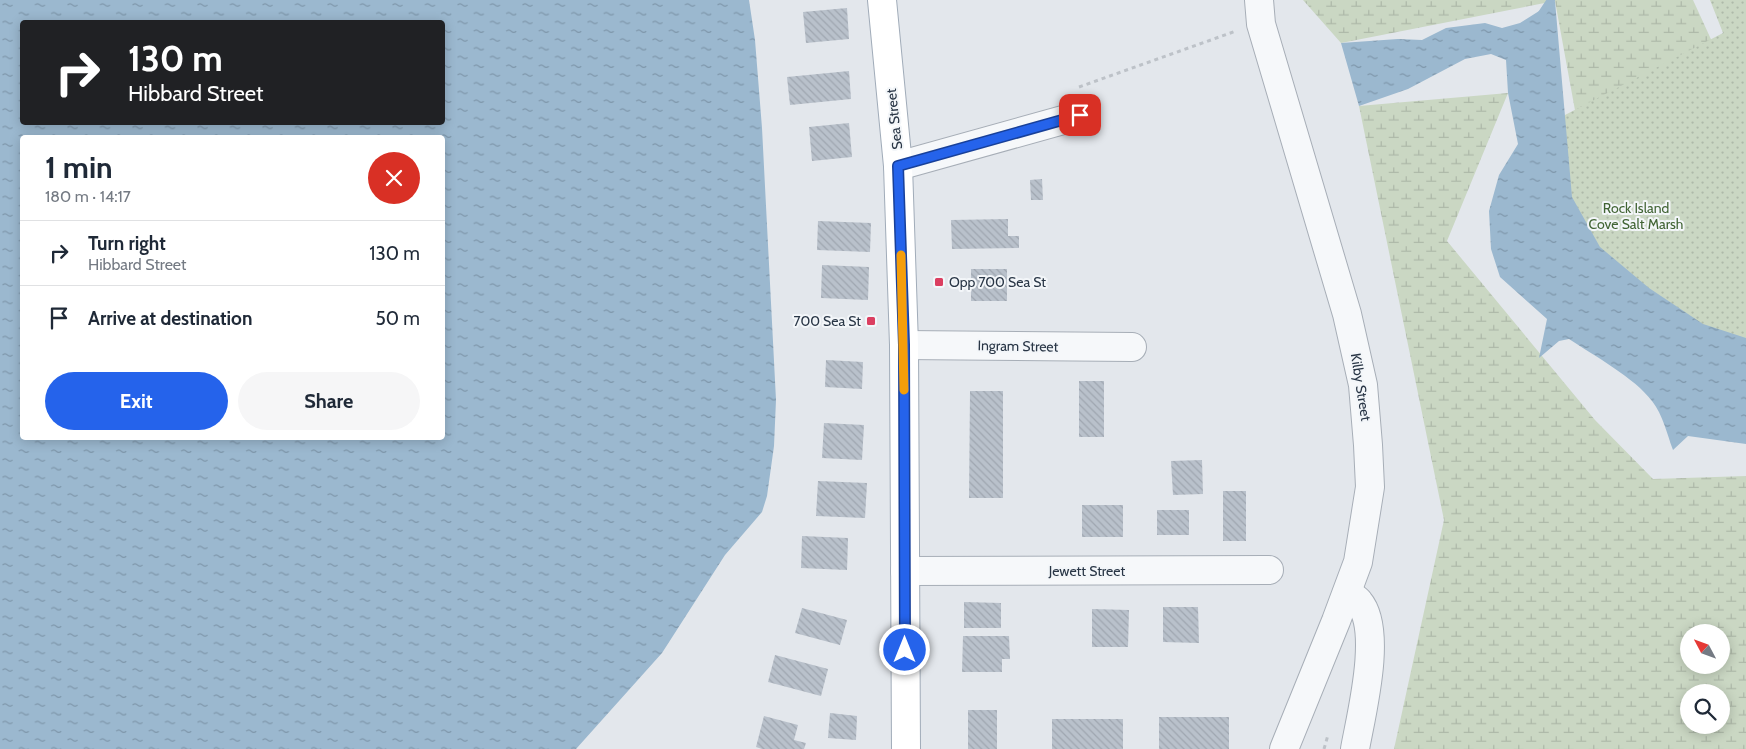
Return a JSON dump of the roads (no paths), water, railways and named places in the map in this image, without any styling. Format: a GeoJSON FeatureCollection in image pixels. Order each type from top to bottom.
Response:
{"type":"FeatureCollection","features":[{"type":"Feature","properties":{"kind":"main road","name":"Sea Street"},"geometry":{"type":"LineString","coordinates":[[882,0],[898,166],[904,345],[906,749]]}},
{"type":"Feature","properties":{"kind":"street","name":"Kilby Street"},"geometry":{"type":"LineString","coordinates":[[1260,12],[1347,314],[1363,385],[1370,487],[1358,562],[1284,749]]}},
{"type":"Feature","properties":{"kind":"street"},"geometry":{"type":"LineString","coordinates":[[898,166],[1080,115]]}},
{"type":"Feature","properties":{"kind":"street","name":"Ingram Street"},"geometry":{"type":"LineString","coordinates":[[904,345],[1132,347]]}},
{"type":"Feature","properties":{"kind":"street","name":"Jewett Street"},"geometry":{"type":"LineString","coordinates":[[904,571],[1270,570]]}},
{"type":"Feature","properties":{"kind":"street"},"geometry":{"type":"LineString","coordinates":[[1347,593],[1358,600],[1365,612],[1370,648],[1355,749]]}},
{"type":"Feature","properties":{"kind":"water"},"geometry":{"type":"Polygon","coordinates":[[[0,0],[749,0],[755,40],[762,128],[776,400],[774,446],[767,496],[762,512],[725,555],[662,653],[576,749],[0,749],[0,0]]]}},
{"type":"Feature","properties":{"kind":"water"},"geometry":{"type":"Polygon","coordinates":[[[1555,1],[1572,197],[1600,247],[1649,288],[1703,324],[1746,338],[1746,444],[1688,436],[1673,450],[1656,406],[1645,392],[1613,367],[1569,339],[1559,341],[1539,358],[1547,319],[1500,277],[1491,249],[1489,211],[1499,175],[1518,144],[1508,93],[1506,60],[1491,54],[1465,59],[1408,89],[1359,106],[1341,43],[1398,39],[1422,40],[1446,28],[1485,23],[1502,28],[1520,23],[1555,1]]]}},
{"type":"Feature","properties":{"kind":"waterway"},"geometry":{"type":"LineString","coordinates":[[1541,15],[1551,0]]}},
{"type":"Feature","properties":{"kind":"place","name":"Opp 700 Sea St"},"geometry":{"type":"Point","coordinates":[939,282]}},
{"type":"Feature","properties":{"kind":"place","name":"700 Sea St"},"geometry":{"type":"Point","coordinates":[871,321]}},
{"type":"Feature","properties":{"kind":"park label","name":"Rock Island Cove Salt Marsh"},"geometry":{"type":"Point","coordinates":[1636,216]}}]}
